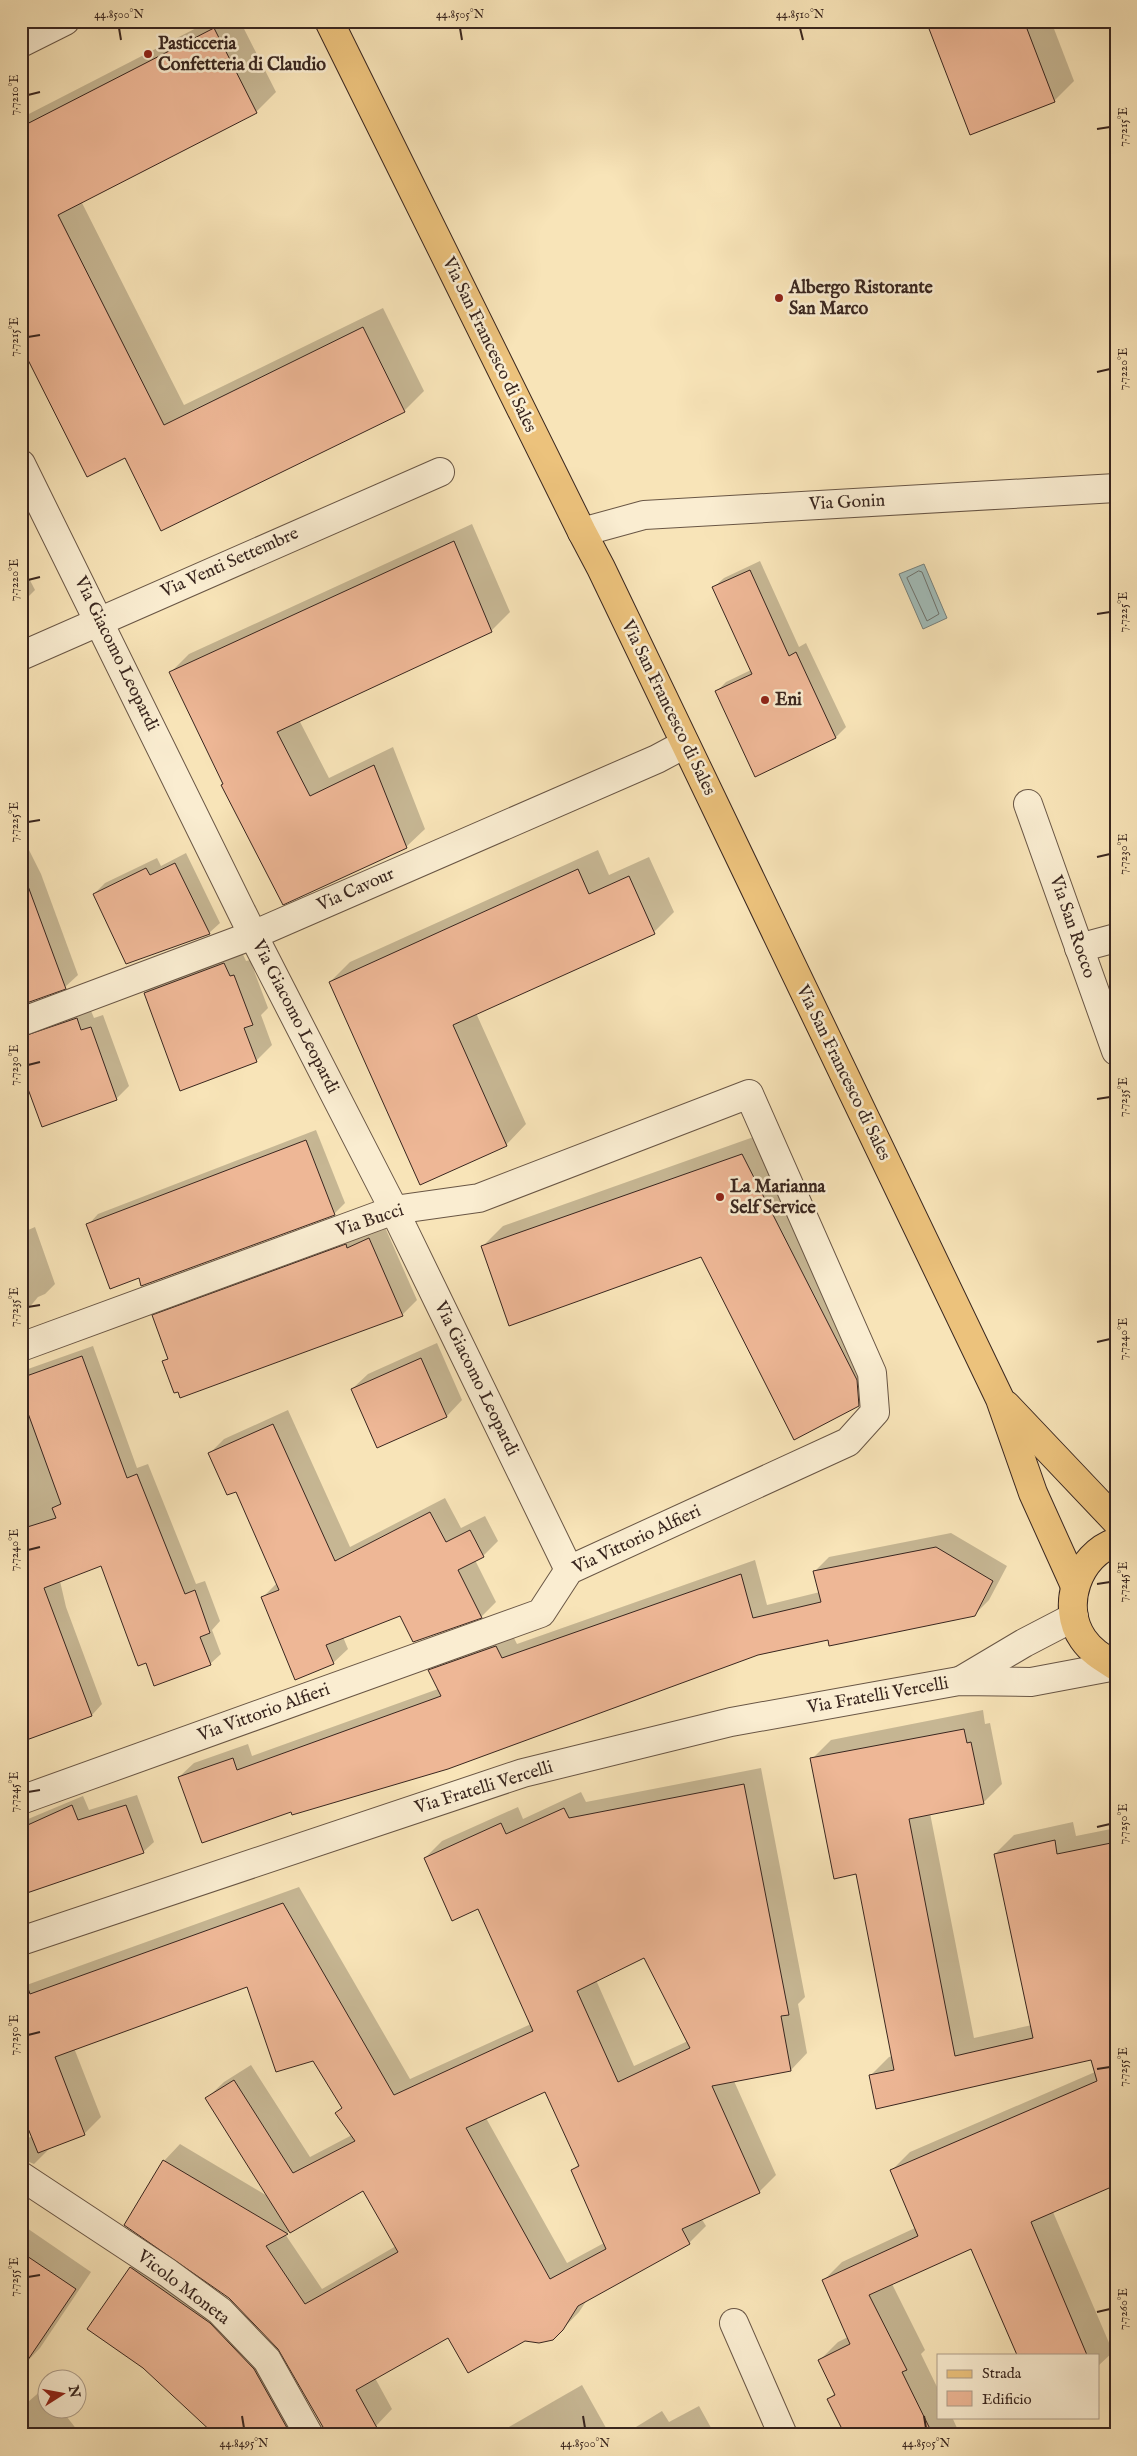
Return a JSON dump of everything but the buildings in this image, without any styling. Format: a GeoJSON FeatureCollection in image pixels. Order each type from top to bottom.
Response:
{"type":"FeatureCollection","features":[{"type":"Feature","properties":{"kind":"main road","name":"Via San Francesco di Sales"},"geometry":{"type":"LineString","coordinates":[[330,21],[582,532],[602,568],[1000,1399],[1033,1494],[1076,1586]]}},
{"type":"Feature","properties":{"kind":"main road","name":"Via San Francesco di Sales"},"geometry":{"type":"LineString","coordinates":[[1000,1399],[1116,1521]]}},
{"type":"Feature","properties":{"kind":"main road"},"geometry":{"type":"LineString","coordinates":[[1116,1542],[1096,1553],[1083,1568],[1073,1601],[1074,1617],[1082,1638],[1096,1655],[1116,1666]]}},
{"type":"Feature","properties":{"kind":"street"},"geometry":{"type":"LineString","coordinates":[[21,43],[65,21]]}},
{"type":"Feature","properties":{"kind":"street","name":"Via Giacomo Leopardi"},"geometry":{"type":"LineString","coordinates":[[21,464],[100,620],[253,934],[394,1210],[568,1570]]}},
{"type":"Feature","properties":{"kind":"street","name":"Via Venti Settembre"},"geometry":{"type":"LineString","coordinates":[[21,656],[440,472]]}},
{"type":"Feature","properties":{"kind":"street","name":"Via Gonin"},"geometry":{"type":"LineString","coordinates":[[582,532],[644,515],[1116,488]]}},
{"type":"Feature","properties":{"kind":"street","name":"Via Cavour"},"geometry":{"type":"LineString","coordinates":[[21,1022],[253,934],[657,759],[685,744]]}},
{"type":"Feature","properties":{"kind":"street","name":"Via San Rocco"},"geometry":{"type":"LineString","coordinates":[[1028,804],[1116,1051]]}},
{"type":"Feature","properties":{"kind":"street"},"geometry":{"type":"LineString","coordinates":[[1079,948],[1116,938]]}},
{"type":"Feature","properties":{"kind":"street","name":"Via Bucci"},"geometry":{"type":"LineString","coordinates":[[21,1347],[394,1210],[479,1198],[749,1094]]}},
{"type":"Feature","properties":{"kind":"street","name":"Via Vittorio Alfieri"},"geometry":{"type":"LineString","coordinates":[[21,1800],[541,1613],[568,1570],[848,1442],[875,1412],[872,1373],[749,1094]]}},
{"type":"Feature","properties":{"kind":"street","name":"Via Fratelli Vercelli"},"geometry":{"type":"LineString","coordinates":[[959,1682],[1024,1643],[1074,1617]]}},
{"type":"Feature","properties":{"kind":"street","name":"Via Fratelli Vercelli"},"geometry":{"type":"LineString","coordinates":[[21,1941],[523,1773],[731,1722],[959,1682],[1031,1682],[1116,1666]]}},
{"type":"Feature","properties":{"kind":"street","name":"Vicolo Moneta"},"geometry":{"type":"LineString","coordinates":[[21,2176],[168,2273],[220,2311],[267,2360],[309,2435]]}},
{"type":"Feature","properties":{"kind":"street"},"geometry":{"type":"LineString","coordinates":[[734,2323],[782,2435]]}},
{"type":"Feature","properties":{"kind":"water"},"geometry":{"type":"Polygon","coordinates":[[[924,564],[947,618],[923,629],[899,574],[924,564]]]}},
{"type":"Feature","properties":{"kind":"place","name":"Pasticceria Confetteria di Claudio"},"geometry":{"type":"Point","coordinates":[148,54]}},
{"type":"Feature","properties":{"kind":"place","name":"Albergo Ristorante San Marco"},"geometry":{"type":"Point","coordinates":[779,298]}},
{"type":"Feature","properties":{"kind":"place","name":"Eni"},"geometry":{"type":"Point","coordinates":[765,700]}},
{"type":"Feature","properties":{"kind":"place","name":"La Marianna Self Service"},"geometry":{"type":"Point","coordinates":[720,1197]}}]}
